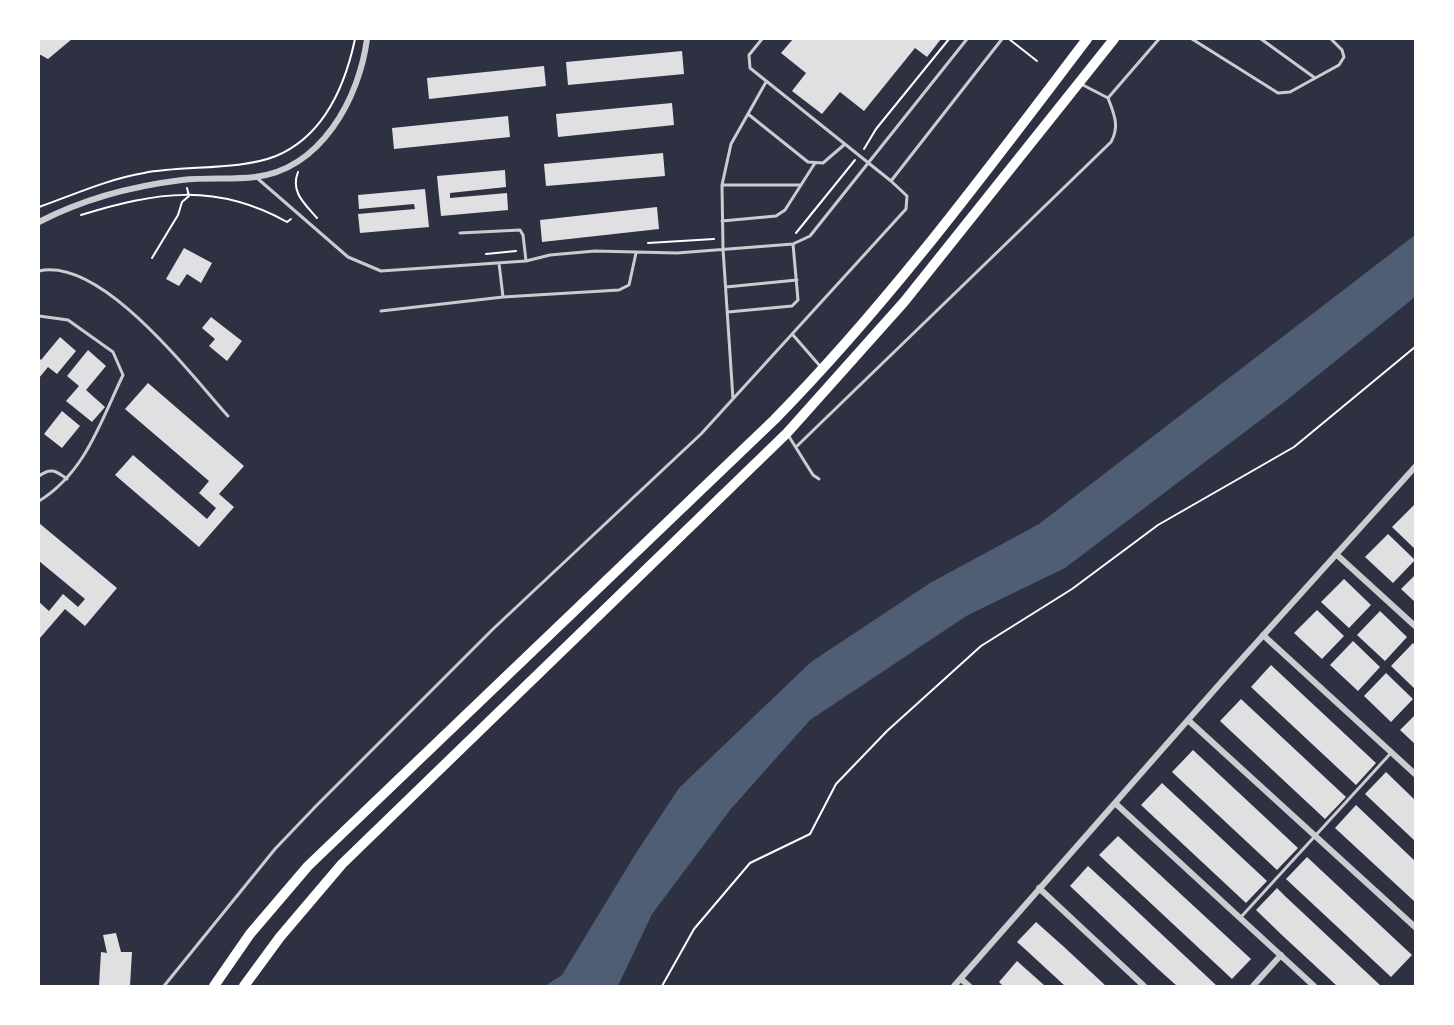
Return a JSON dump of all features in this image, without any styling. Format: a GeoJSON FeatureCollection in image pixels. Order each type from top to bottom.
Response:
{"type":"FeatureCollection","features":[{"type":"Feature","properties":{"kind":"main road"},"geometry":{"type":"LineString","coordinates":[[214,986],[250,934],[308,866],[765,429],[823,370],[891,290],[1088,39]]}},
{"type":"Feature","properties":{"kind":"main road"},"geometry":{"type":"LineString","coordinates":[[244,986],[280,937],[342,864],[787,434],[904,302],[1077,82],[1114,39]]}},
{"type":"Feature","properties":{"kind":"street"},"geometry":{"type":"LineString","coordinates":[[39,222],[56,213],[113,193],[186,180],[256,177],[285,170],[315,147],[335,127],[351,96],[365,54],[367,39]]}},
{"type":"Feature","properties":{"kind":"street"},"geometry":{"type":"LineString","coordinates":[[954,986],[1263,635],[1415,467]]}},
{"type":"Feature","properties":{"kind":"street"},"geometry":{"type":"LineString","coordinates":[[1407,475],[1415,482]]}},
{"type":"Feature","properties":{"kind":"street"},"geometry":{"type":"LineString","coordinates":[[1336,554],[1415,626]]}},
{"type":"Feature","properties":{"kind":"street"},"geometry":{"type":"LineString","coordinates":[[1263,635],[1415,774]]}},
{"type":"Feature","properties":{"kind":"street"},"geometry":{"type":"LineString","coordinates":[[1188,720],[1415,927]]}},
{"type":"Feature","properties":{"kind":"street"},"geometry":{"type":"LineString","coordinates":[[1115,803],[1314,986]]}},
{"type":"Feature","properties":{"kind":"street"},"geometry":{"type":"LineString","coordinates":[[1039,888],[1144,986]]}},
{"type":"Feature","properties":{"kind":"street"},"geometry":{"type":"LineString","coordinates":[[1253,986],[1281,955]]}},
{"type":"Feature","properties":{"kind":"street"},"geometry":{"type":"LineString","coordinates":[[961,979],[969,986]]}},
{"type":"Feature","properties":{"kind":"lane"},"geometry":{"type":"LineString","coordinates":[[164,986],[275,849],[316,806],[493,629],[701,434],[906,209],[907,196],[891,181],[750,68],[748,60],[762,39]]}},
{"type":"Feature","properties":{"kind":"lane"},"geometry":{"type":"LineString","coordinates":[[256,177],[348,257],[381,271],[526,261],[550,255],[595,251],[723,249],[793,244],[810,236],[867,161],[967,39]]}},
{"type":"Feature","properties":{"kind":"lane"},"geometry":{"type":"LineString","coordinates":[[891,181],[1002,39]]}},
{"type":"Feature","properties":{"kind":"lane"},"geometry":{"type":"LineString","coordinates":[[1108,98],[1159,39]]}},
{"type":"Feature","properties":{"kind":"lane"},"geometry":{"type":"LineString","coordinates":[[1192,39],[1278,93],[1290,92],[1339,65],[1344,57],[1342,50],[1330,39]]}},
{"type":"Feature","properties":{"kind":"lane"},"geometry":{"type":"LineString","coordinates":[[1261,39],[1316,79]]}},
{"type":"Feature","properties":{"kind":"lane"},"geometry":{"type":"LineString","coordinates":[[734,399],[723,249],[722,185],[731,144],[766,81]]}},
{"type":"Feature","properties":{"kind":"lane"},"geometry":{"type":"LineString","coordinates":[[797,446],[1111,142],[1116,132],[1116,117],[1108,98],[1077,82]]}},
{"type":"Feature","properties":{"kind":"lane"},"geometry":{"type":"LineString","coordinates":[[748,114],[808,162],[828,160],[845,144]]}},
{"type":"Feature","properties":{"kind":"lane"},"geometry":{"type":"LineString","coordinates":[[722,221],[776,216],[785,210],[815,163]]}},
{"type":"Feature","properties":{"kind":"lane"},"geometry":{"type":"LineString","coordinates":[[722,185],[801,185]]}},
{"type":"Feature","properties":{"kind":"lane"},"geometry":{"type":"LineString","coordinates":[[460,233],[516,229],[524,235],[526,261]]}},
{"type":"Feature","properties":{"kind":"lane"},"geometry":{"type":"LineString","coordinates":[[728,312],[792,306],[798,300],[793,244]]}},
{"type":"Feature","properties":{"kind":"lane"},"geometry":{"type":"LineString","coordinates":[[381,311],[503,297],[619,290],[629,285],[636,252]]}},
{"type":"Feature","properties":{"kind":"lane"},"geometry":{"type":"LineString","coordinates":[[500,263],[503,297]]}},
{"type":"Feature","properties":{"kind":"lane"},"geometry":{"type":"LineString","coordinates":[[39,271],[66,272],[92,283],[127,306],[228,416]]}},
{"type":"Feature","properties":{"kind":"lane"},"geometry":{"type":"LineString","coordinates":[[726,287],[797,280]]}},
{"type":"Feature","properties":{"kind":"lane"},"geometry":{"type":"LineString","coordinates":[[39,316],[68,321],[113,352],[123,375],[85,456],[67,479],[39,501]]}},
{"type":"Feature","properties":{"kind":"lane"},"geometry":{"type":"LineString","coordinates":[[793,335],[805,352],[823,370]]}},
{"type":"Feature","properties":{"kind":"lane"},"geometry":{"type":"LineString","coordinates":[[787,434],[797,446],[813,475],[819,479]]}},
{"type":"Feature","properties":{"kind":"lane"},"geometry":{"type":"LineString","coordinates":[[39,476],[47,470],[54,470],[67,479]]}},
{"type":"Feature","properties":{"kind":"lane"},"geometry":{"type":"LineString","coordinates":[[1240,918],[1392,753]]}},
{"type":"Feature","properties":{"kind":"path"},"geometry":{"type":"LineString","coordinates":[[39,207],[102,184],[144,173],[275,156],[296,145],[319,125],[333,103],[355,39]]}},
{"type":"Feature","properties":{"kind":"path"},"geometry":{"type":"LineString","coordinates":[[794,235],[949,39]]}},
{"type":"Feature","properties":{"kind":"path"},"geometry":{"type":"LineString","coordinates":[[1009,39],[1037,62]]}},
{"type":"Feature","properties":{"kind":"path"},"geometry":{"type":"LineString","coordinates":[[298,171],[295,186],[297,194],[323,225]]}},
{"type":"Feature","properties":{"kind":"path"},"geometry":{"type":"LineString","coordinates":[[186,180],[189,196]]}},
{"type":"Feature","properties":{"kind":"path"},"geometry":{"type":"LineString","coordinates":[[75,217],[120,204],[174,193],[189,196],[204,194],[247,202],[287,222],[298,214]]}},
{"type":"Feature","properties":{"kind":"path"},"geometry":{"type":"LineString","coordinates":[[152,258],[178,215],[182,202],[189,196]]}},
{"type":"Feature","properties":{"kind":"path"},"geometry":{"type":"LineString","coordinates":[[647,243],[723,239]]}},
{"type":"Feature","properties":{"kind":"path"},"geometry":{"type":"LineString","coordinates":[[479,255],[525,250]]}},
{"type":"Feature","properties":{"kind":"path"},"geometry":{"type":"LineString","coordinates":[[662,986],[694,929],[750,863],[810,834],[836,784],[887,731],[981,645],[1072,589],[1158,525],[1294,447],[1415,347]]}},
{"type":"Feature","properties":{"kind":"water"},"geometry":{"type":"Polygon","coordinates":[[[1415,235],[1415,297],[1287,400],[1065,568],[968,615],[810,720],[730,810],[652,914],[618,986],[545,986],[562,975],[636,853],[679,788],[811,662],[930,583],[1039,524],[1415,235]]]}},
{"type":"Feature","properties":{"kind":"building"},"geometry":{"type":"Polygon","coordinates":[[[39,39],[72,39],[48,59],[39,54],[39,39]]]}},
{"type":"Feature","properties":{"kind":"building"},"geometry":{"type":"Polygon","coordinates":[[[793,39],[941,39],[927,57],[915,48],[864,111],[840,92],[822,114],[792,91],[806,73],[781,53],[793,39]]]}},
{"type":"Feature","properties":{"kind":"building"},"geometry":{"type":"Polygon","coordinates":[[[682,51],[684,74],[568,85],[566,62],[682,51]]]}},
{"type":"Feature","properties":{"kind":"building"},"geometry":{"type":"Polygon","coordinates":[[[544,66],[546,86],[429,99],[427,78],[544,66]]]}},
{"type":"Feature","properties":{"kind":"building"},"geometry":{"type":"Polygon","coordinates":[[[672,103],[674,125],[558,137],[556,114],[672,103]]]}},
{"type":"Feature","properties":{"kind":"building"},"geometry":{"type":"Polygon","coordinates":[[[508,116],[510,137],[394,149],[392,128],[508,116]]]}},
{"type":"Feature","properties":{"kind":"building"},"geometry":{"type":"Polygon","coordinates":[[[663,153],[665,176],[546,186],[544,164],[663,153]]]}},
{"type":"Feature","properties":{"kind":"building"},"geometry":{"type":"Polygon","coordinates":[[[505,170],[506,187],[450,193],[450,198],[507,193],[508,210],[441,216],[437,176],[505,170]]]}},
{"type":"Feature","properties":{"kind":"building"},"geometry":{"type":"Polygon","coordinates":[[[425,189],[429,227],[360,233],[358,214],[415,209],[414,204],[359,209],[358,195],[425,189]]]}},
{"type":"Feature","properties":{"kind":"building"},"geometry":{"type":"Polygon","coordinates":[[[657,207],[659,229],[542,242],[540,220],[657,207]]]}},
{"type":"Feature","properties":{"kind":"building"},"geometry":{"type":"Polygon","coordinates":[[[184,248],[212,263],[201,283],[187,274],[179,286],[166,279],[184,248]]]}},
{"type":"Feature","properties":{"kind":"building"},"geometry":{"type":"Polygon","coordinates":[[[211,317],[242,341],[227,361],[209,346],[215,339],[202,328],[211,317]]]}},
{"type":"Feature","properties":{"kind":"building"},"geometry":{"type":"Polygon","coordinates":[[[60,337],[76,351],[57,374],[48,367],[39,378],[39,358],[41,360],[60,337]]]}},
{"type":"Feature","properties":{"kind":"building"},"geometry":{"type":"Polygon","coordinates":[[[88,350],[106,366],[86,390],[105,407],[92,422],[66,401],[79,386],[67,376],[88,350]]]}},
{"type":"Feature","properties":{"kind":"building"},"geometry":{"type":"Polygon","coordinates":[[[148,383],[244,466],[219,494],[234,507],[199,547],[115,475],[133,455],[207,519],[216,508],[199,493],[209,481],[125,409],[148,383]]]}},
{"type":"Feature","properties":{"kind":"building"},"geometry":{"type":"Polygon","coordinates":[[[62,411],[80,426],[62,448],[44,434],[62,411]]]}},
{"type":"Feature","properties":{"kind":"building"},"geometry":{"type":"Polygon","coordinates":[[[1415,504],[1415,549],[1392,527],[1415,504]]]}},
{"type":"Feature","properties":{"kind":"building"},"geometry":{"type":"Polygon","coordinates":[[[39,523],[117,588],[85,626],[65,609],[40,638],[39,602],[49,611],[63,594],[78,607],[85,599],[39,561],[39,523]]]}},
{"type":"Feature","properties":{"kind":"building"},"geometry":{"type":"Polygon","coordinates":[[[1388,534],[1415,560],[1393,583],[1365,557],[1388,534]]]}},
{"type":"Feature","properties":{"kind":"building"},"geometry":{"type":"Polygon","coordinates":[[[1415,575],[1415,602],[1401,589],[1415,575]]]}},
{"type":"Feature","properties":{"kind":"building"},"geometry":{"type":"Polygon","coordinates":[[[1344,579],[1371,605],[1349,628],[1321,602],[1344,579]]]}},
{"type":"Feature","properties":{"kind":"building"},"geometry":{"type":"Polygon","coordinates":[[[1317,610],[1344,636],[1322,659],[1294,633],[1317,610]]]}},
{"type":"Feature","properties":{"kind":"building"},"geometry":{"type":"Polygon","coordinates":[[[1380,611],[1407,637],[1385,661],[1357,635],[1380,611]]]}},
{"type":"Feature","properties":{"kind":"building"},"geometry":{"type":"Polygon","coordinates":[[[1353,641],[1380,667],[1358,691],[1330,665],[1353,641]]]}},
{"type":"Feature","properties":{"kind":"building"},"geometry":{"type":"Polygon","coordinates":[[[1413,643],[1415,645],[1415,689],[1391,666],[1413,643]]]}},
{"type":"Feature","properties":{"kind":"building"},"geometry":{"type":"Polygon","coordinates":[[[1271,665],[1376,763],[1356,785],[1251,687],[1271,665]]]}},
{"type":"Feature","properties":{"kind":"building"},"geometry":{"type":"Polygon","coordinates":[[[1386,673],[1413,699],[1391,722],[1364,696],[1386,673]]]}},
{"type":"Feature","properties":{"kind":"building"},"geometry":{"type":"Polygon","coordinates":[[[1241,699],[1346,797],[1325,819],[1220,721],[1241,699]]]}},
{"type":"Feature","properties":{"kind":"building"},"geometry":{"type":"Polygon","coordinates":[[[1415,715],[1415,744],[1400,730],[1415,715]]]}},
{"type":"Feature","properties":{"kind":"building"},"geometry":{"type":"Polygon","coordinates":[[[1193,750],[1298,848],[1277,870],[1172,772],[1193,750]]]}},
{"type":"Feature","properties":{"kind":"building"},"geometry":{"type":"Polygon","coordinates":[[[1386,772],[1415,800],[1415,841],[1365,794],[1386,772]]]}},
{"type":"Feature","properties":{"kind":"building"},"geometry":{"type":"Polygon","coordinates":[[[1162,783],[1267,881],[1246,903],[1141,805],[1162,783]]]}},
{"type":"Feature","properties":{"kind":"building"},"geometry":{"type":"Polygon","coordinates":[[[1356,805],[1415,861],[1415,902],[1335,828],[1356,805]]]}},
{"type":"Feature","properties":{"kind":"building"},"geometry":{"type":"Polygon","coordinates":[[[1118,836],[1251,959],[1232,979],[1099,855],[1118,836]]]}},
{"type":"Feature","properties":{"kind":"building"},"geometry":{"type":"Polygon","coordinates":[[[1307,857],[1412,955],[1391,977],[1286,879],[1307,857]]]}},
{"type":"Feature","properties":{"kind":"building"},"geometry":{"type":"Polygon","coordinates":[[[1088,866],[1217,986],[1177,986],[1158,969],[1070,886],[1088,866]]]}},
{"type":"Feature","properties":{"kind":"building"},"geometry":{"type":"Polygon","coordinates":[[[1277,888],[1381,986],[1337,986],[1284,937],[1256,910],[1277,888]]]}},
{"type":"Feature","properties":{"kind":"building"},"geometry":{"type":"Polygon","coordinates":[[[1036,922],[1106,986],[1065,986],[1017,942],[1036,922]]]}},
{"type":"Feature","properties":{"kind":"building"},"geometry":{"type":"Polygon","coordinates":[[[116,933],[121,952],[132,952],[130,986],[99,986],[101,952],[107,953],[103,935],[116,933]]]}},
{"type":"Feature","properties":{"kind":"building"},"geometry":{"type":"Polygon","coordinates":[[[1017,961],[1045,986],[1003,986],[999,982],[1017,961]]]}}]}
